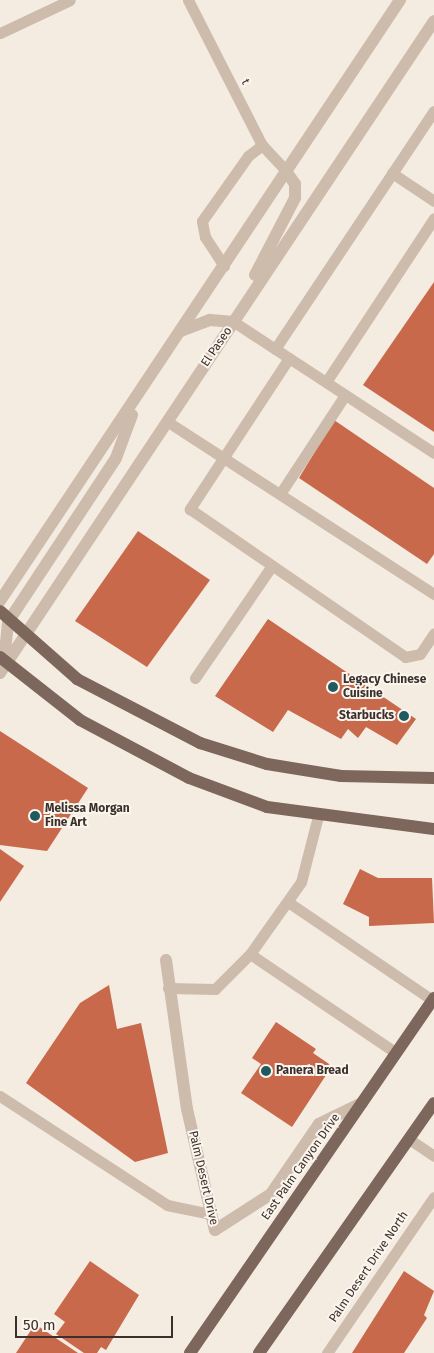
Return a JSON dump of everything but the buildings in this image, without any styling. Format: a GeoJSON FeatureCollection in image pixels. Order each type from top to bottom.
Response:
{"type":"FeatureCollection","features":[{"type":"Feature","properties":{"kind":"main road"},"geometry":{"type":"LineString","coordinates":[[0,611],[8,622],[25,636],[101,694],[200,743],[267,764],[341,776],[434,778]]}},
{"type":"Feature","properties":{"kind":"main road"},"geometry":{"type":"LineString","coordinates":[[2,663],[80,720],[167,768],[267,807],[318,816],[434,829]]}},
{"type":"Feature","properties":{"kind":"main road","name":"East Palm Canyon Drive"},"geometry":{"type":"LineString","coordinates":[[190,1353],[433,999]]}},
{"type":"Feature","properties":{"kind":"main road"},"geometry":{"type":"LineString","coordinates":[[259,1353],[434,1102]]}},
{"type":"Feature","properties":{"kind":"street"},"geometry":{"type":"LineString","coordinates":[[0,601],[400,0]]}},
{"type":"Feature","properties":{"kind":"street","name":"El Paseo"},"geometry":{"type":"LineString","coordinates":[[2,663],[25,636],[434,21]]}},
{"type":"Feature","properties":{"kind":"street"},"geometry":{"type":"LineString","coordinates":[[181,331],[210,320],[237,318],[244,293],[295,198],[295,184],[286,171]]}},
{"type":"Feature","properties":{"kind":"street"},"geometry":{"type":"LineString","coordinates":[[2,663],[8,622],[121,449],[144,387]]}},
{"type":"Feature","properties":{"kind":"street","name":"Palm Desert Drive"},"geometry":{"type":"LineString","coordinates":[[166,960],[168,988],[187,1109],[215,1230],[270,1194],[319,1124],[362,1103]]}},
{"type":"Feature","properties":{"kind":"lane"},"geometry":{"type":"LineString","coordinates":[[0,33],[70,0]]}},
{"type":"Feature","properties":{"kind":"lane","name":"t"},"geometry":{"type":"LineString","coordinates":[[188,0],[262,146],[286,171]]}},
{"type":"Feature","properties":{"kind":"lane"},"geometry":{"type":"LineString","coordinates":[[275,349],[434,110]]}},
{"type":"Feature","properties":{"kind":"lane"},"geometry":{"type":"LineString","coordinates":[[224,266],[204,237],[202,221],[248,156],[262,146]]}},
{"type":"Feature","properties":{"kind":"lane"},"geometry":{"type":"LineString","coordinates":[[392,173],[434,200]]}},
{"type":"Feature","properties":{"kind":"lane"},"geometry":{"type":"LineString","coordinates":[[326,382],[434,218]]}},
{"type":"Feature","properties":{"kind":"lane"},"geometry":{"type":"LineString","coordinates":[[237,318],[275,349],[434,453]]}},
{"type":"Feature","properties":{"kind":"lane"},"geometry":{"type":"LineString","coordinates":[[289,358],[220,456],[190,509],[271,567],[405,657],[420,654],[434,633]]}},
{"type":"Feature","properties":{"kind":"lane"},"geometry":{"type":"LineString","coordinates":[[280,494],[345,395]]}},
{"type":"Feature","properties":{"kind":"lane"},"geometry":{"type":"LineString","coordinates":[[168,422],[434,594]]}},
{"type":"Feature","properties":{"kind":"lane"},"geometry":{"type":"LineString","coordinates":[[195,678],[271,567]]}},
{"type":"Feature","properties":{"kind":"lane"},"geometry":{"type":"LineString","coordinates":[[168,988],[215,989],[250,954],[288,902],[307,871],[318,816]]}},
{"type":"Feature","properties":{"kind":"lane"},"geometry":{"type":"LineString","coordinates":[[288,902],[433,999]]}},
{"type":"Feature","properties":{"kind":"lane"},"geometry":{"type":"LineString","coordinates":[[250,954],[396,1053]]}},
{"type":"Feature","properties":{"kind":"lane"},"geometry":{"type":"LineString","coordinates":[[0,1096],[167,1204],[211,1214]]}},
{"type":"Feature","properties":{"kind":"lane"},"geometry":{"type":"LineString","coordinates":[[409,1139],[434,1156]]}},
{"type":"Feature","properties":{"kind":"lane","name":"Palm Desert Drive North"},"geometry":{"type":"LineString","coordinates":[[327,1353],[434,1197]]}},
{"type":"Feature","properties":{"kind":"place","name":"Legacy Chinese Cuisine"},"geometry":{"type":"Point","coordinates":[333,687]}},
{"type":"Feature","properties":{"kind":"place","name":"Starbucks"},"geometry":{"type":"Point","coordinates":[404,716]}},
{"type":"Feature","properties":{"kind":"place","name":"Melissa Morgan Fine Art"},"geometry":{"type":"Point","coordinates":[35,816]}},
{"type":"Feature","properties":{"kind":"place","name":"Panera Bread"},"geometry":{"type":"Point","coordinates":[266,1071]}}]}
